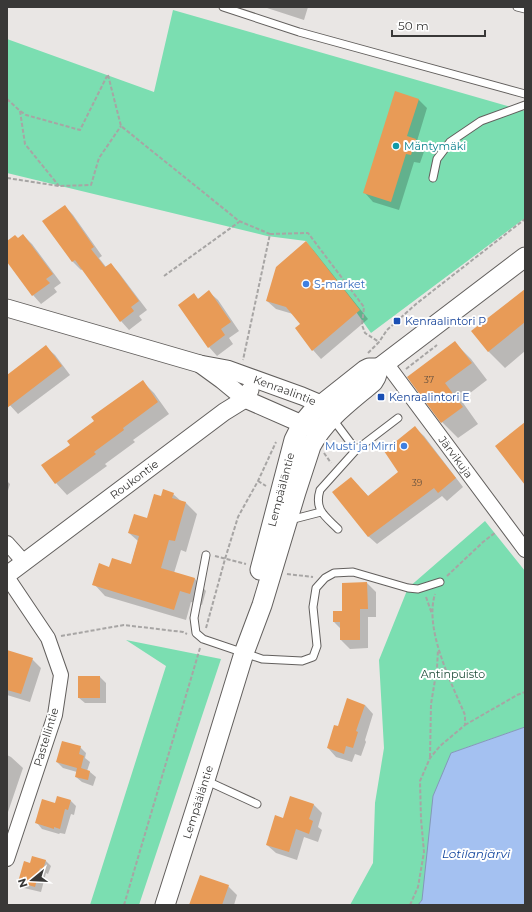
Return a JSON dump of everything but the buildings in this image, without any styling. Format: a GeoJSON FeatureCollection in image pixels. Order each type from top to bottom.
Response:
{"type":"FeatureCollection","features":[{"type":"Feature","properties":{"kind":"main road","name":"Lempääläntie"},"geometry":{"type":"LineString","coordinates":[[266,569],[288,520],[311,446],[318,434],[327,411],[365,370],[372,368],[387,369],[525,257]]}},
{"type":"Feature","properties":{"kind":"main road","name":"Lempääläntie"},"geometry":{"type":"LineString","coordinates":[[164,905],[205,780],[244,653],[262,605],[266,569],[294,440],[302,424],[312,412],[327,411]]}},
{"type":"Feature","properties":{"kind":"street","name":"Kenraalintie"},"geometry":{"type":"LineString","coordinates":[[7,308],[200,364],[227,369],[302,396],[327,411]]}},
{"type":"Feature","properties":{"kind":"street","name":"Kenraalintie"},"geometry":{"type":"LineString","coordinates":[[200,364],[245,399],[302,424]]}},
{"type":"Feature","properties":{"kind":"street","name":"Järvikuja"},"geometry":{"type":"LineString","coordinates":[[387,369],[525,550]]}},
{"type":"Feature","properties":{"kind":"street","name":"Roukontie"},"geometry":{"type":"LineString","coordinates":[[7,576],[224,412],[245,399],[256,380]]}},
{"type":"Feature","properties":{"kind":"street"},"geometry":{"type":"LineString","coordinates":[[7,543],[24,562]]}},
{"type":"Feature","properties":{"kind":"street","name":"Pastellintie"},"geometry":{"type":"LineString","coordinates":[[7,576],[48,638],[61,675],[55,715],[7,859]]}},
{"type":"Feature","properties":{"kind":"lane"},"geometry":{"type":"LineString","coordinates":[[223,7],[299,32],[525,94]]}},
{"type":"Feature","properties":{"kind":"lane"},"geometry":{"type":"LineString","coordinates":[[517,7],[525,9]]}},
{"type":"Feature","properties":{"kind":"lane"},"geometry":{"type":"LineString","coordinates":[[433,178],[437,159],[450,142],[481,120],[525,105]]}},
{"type":"Feature","properties":{"kind":"lane"},"geometry":{"type":"LineString","coordinates":[[327,411],[356,450]]}},
{"type":"Feature","properties":{"kind":"lane"},"geometry":{"type":"LineString","coordinates":[[338,529],[321,512],[317,499],[320,490],[356,450],[398,418]]}},
{"type":"Feature","properties":{"kind":"lane"},"geometry":{"type":"LineString","coordinates":[[288,520],[321,512]]}},
{"type":"Feature","properties":{"kind":"lane"},"geometry":{"type":"LineString","coordinates":[[206,554],[194,618],[196,633],[203,639],[262,659],[302,661],[313,656],[317,646],[313,607],[316,588],[325,578],[334,573],[353,572],[408,588],[418,589],[440,582]]}},
{"type":"Feature","properties":{"kind":"lane"},"geometry":{"type":"LineString","coordinates":[[205,780],[257,804]]}},
{"type":"Feature","properties":{"kind":"path"},"geometry":{"type":"LineString","coordinates":[[7,99],[26,115],[80,130],[108,75],[121,126],[239,221],[270,234],[308,233],[364,307],[362,325],[365,333],[379,342]]}},
{"type":"Feature","properties":{"kind":"path"},"geometry":{"type":"LineString","coordinates":[[20,111],[25,144],[59,186]]}},
{"type":"Feature","properties":{"kind":"path"},"geometry":{"type":"LineString","coordinates":[[7,178],[59,186],[92,185],[99,158],[121,126]]}},
{"type":"Feature","properties":{"kind":"path"},"geometry":{"type":"LineString","coordinates":[[416,304],[525,219]]}},
{"type":"Feature","properties":{"kind":"path"},"geometry":{"type":"LineString","coordinates":[[164,276],[239,221]]}},
{"type":"Feature","properties":{"kind":"path"},"geometry":{"type":"LineString","coordinates":[[243,360],[270,234]]}},
{"type":"Feature","properties":{"kind":"path"},"geometry":{"type":"LineString","coordinates":[[387,369],[439,343]]}},
{"type":"Feature","properties":{"kind":"path"},"geometry":{"type":"LineString","coordinates":[[322,450],[337,471]]}},
{"type":"Feature","properties":{"kind":"path"},"geometry":{"type":"LineString","coordinates":[[432,615],[433,601],[440,582],[483,542],[506,524]]}},
{"type":"Feature","properties":{"kind":"path"},"geometry":{"type":"LineString","coordinates":[[206,554],[279,573],[325,578]]}},
{"type":"Feature","properties":{"kind":"path"},"geometry":{"type":"LineString","coordinates":[[418,589],[426,597],[432,615],[438,648],[465,714],[465,726]]}},
{"type":"Feature","properties":{"kind":"path"},"geometry":{"type":"LineString","coordinates":[[48,638],[124,626],[182,632],[203,639]]}},
{"type":"Feature","properties":{"kind":"path"},"geometry":{"type":"LineString","coordinates":[[430,758],[431,704],[437,668],[438,648]]}},
{"type":"Feature","properties":{"kind":"path"},"geometry":{"type":"LineString","coordinates":[[410,905],[418,887],[424,852],[420,781],[430,758],[440,746],[465,726],[517,695],[525,692]]}},
{"type":"Feature","properties":{"kind":"green space"},"geometry":{"type":"Polygon","coordinates":[[[173,10],[525,111],[525,218],[371,333],[306,241],[267,236],[7,173],[7,39],[154,92],[173,10]]]}},
{"type":"Feature","properties":{"kind":"green space","name":"Antinpuisto"},"geometry":{"type":"Polygon","coordinates":[[[485,521],[525,571],[525,727],[451,753],[422,900],[418,905],[350,905],[373,863],[375,803],[384,748],[379,660],[408,588],[485,521]]]}},
{"type":"Feature","properties":{"kind":"green space"},"geometry":{"type":"Polygon","coordinates":[[[126,640],[221,659],[139,905],[90,905],[166,666],[126,640]]]}},
{"type":"Feature","properties":{"kind":"water","name":"Lotilanjärvi"},"geometry":{"type":"Polygon","coordinates":[[[525,727],[525,905],[418,905],[422,900],[433,796],[451,753],[525,727]]]}},
{"type":"Feature","properties":{"kind":"place","name":"Mäntymäki"},"geometry":{"type":"Point","coordinates":[396,146]}},
{"type":"Feature","properties":{"kind":"place","name":"S-market"},"geometry":{"type":"Point","coordinates":[306,284]}},
{"type":"Feature","properties":{"kind":"place","name":"Kenraalintori P"},"geometry":{"type":"Point","coordinates":[397,321]}},
{"type":"Feature","properties":{"kind":"place","name":"Kenraalintori E"},"geometry":{"type":"Point","coordinates":[381,397]}},
{"type":"Feature","properties":{"kind":"place","name":"Musti ja Mirri"},"geometry":{"type":"Point","coordinates":[404,446]}}]}
